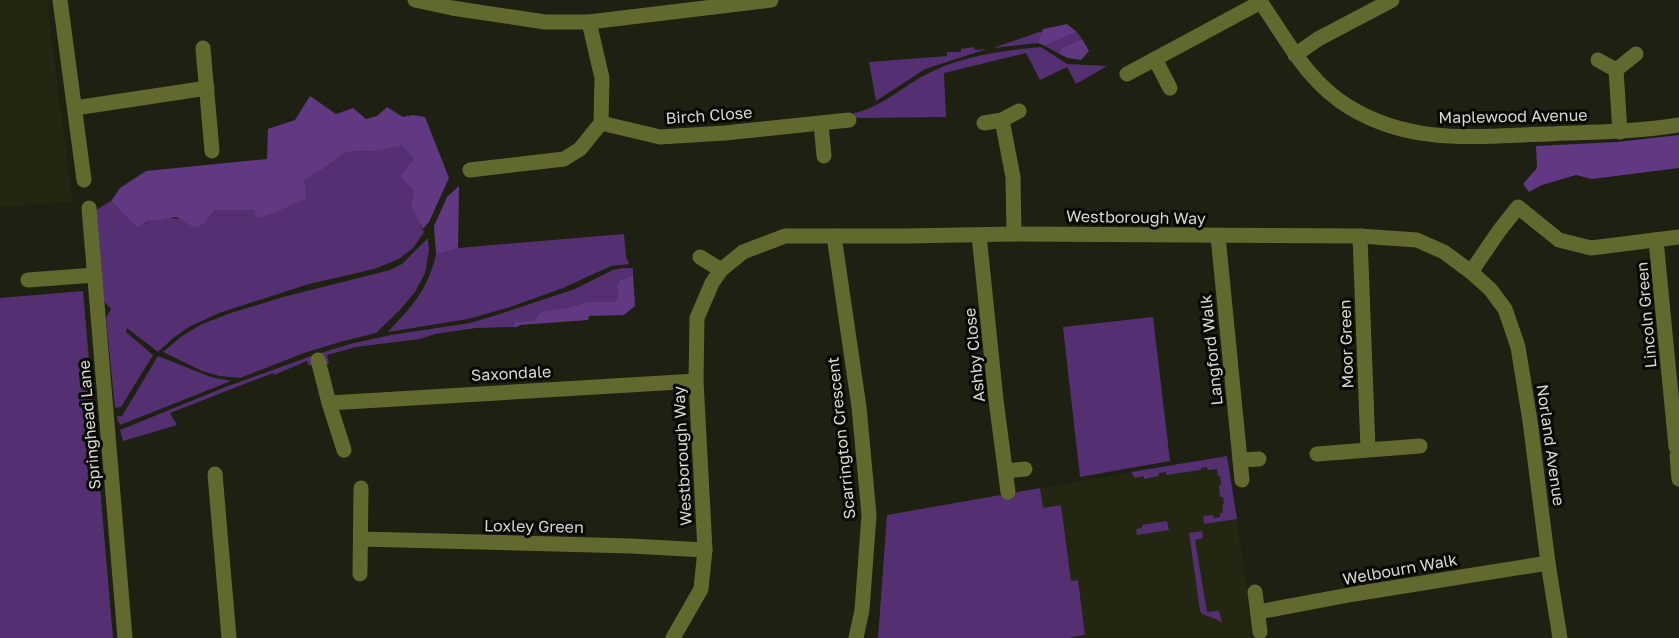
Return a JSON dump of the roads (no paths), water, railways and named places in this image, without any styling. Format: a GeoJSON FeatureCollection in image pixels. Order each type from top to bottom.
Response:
{"type":"FeatureCollection","features":[{"type":"Feature","properties":{"kind":"street"},"geometry":{"type":"LineString","coordinates":[[60,0],[84,180]]}},
{"type":"Feature","properties":{"kind":"street"},"geometry":{"type":"LineString","coordinates":[[415,0],[545,22],[589,22],[771,0]]}},
{"type":"Feature","properties":{"kind":"street"},"geometry":{"type":"LineString","coordinates":[[1295,55],[1318,39],[1392,0]]}},
{"type":"Feature","properties":{"kind":"street"},"geometry":{"type":"LineString","coordinates":[[1127,74],[1260,1]]}},
{"type":"Feature","properties":{"kind":"street","name":"Maplewood Avenue"},"geometry":{"type":"LineString","coordinates":[[1260,1],[1295,55],[1317,82],[1348,106],[1385,125],[1429,135],[1466,137],[1620,132],[1679,125]]}},
{"type":"Feature","properties":{"kind":"street"},"geometry":{"type":"LineString","coordinates":[[470,170],[564,159],[580,149],[601,123],[602,78],[589,22]]}},
{"type":"Feature","properties":{"kind":"street"},"geometry":{"type":"LineString","coordinates":[[203,48],[212,151]]}},
{"type":"Feature","properties":{"kind":"street"},"geometry":{"type":"LineString","coordinates":[[1616,70],[1636,54]]}},
{"type":"Feature","properties":{"kind":"street"},"geometry":{"type":"LineString","coordinates":[[1155,59],[1170,88]]}},
{"type":"Feature","properties":{"kind":"street"},"geometry":{"type":"LineString","coordinates":[[1598,60],[1616,70]]}},
{"type":"Feature","properties":{"kind":"street"},"geometry":{"type":"LineString","coordinates":[[1616,70],[1620,132]]}},
{"type":"Feature","properties":{"kind":"street"},"geometry":{"type":"LineString","coordinates":[[75,108],[207,88]]}},
{"type":"Feature","properties":{"kind":"street"},"geometry":{"type":"LineString","coordinates":[[984,123],[1002,120],[1019,111]]}},
{"type":"Feature","properties":{"kind":"street","name":"Birch Close"},"geometry":{"type":"LineString","coordinates":[[601,123],[660,137],[725,134],[849,120]]}},
{"type":"Feature","properties":{"kind":"street"},"geometry":{"type":"LineString","coordinates":[[1002,120],[1013,177],[1014,234]]}},
{"type":"Feature","properties":{"kind":"street"},"geometry":{"type":"LineString","coordinates":[[821,124],[824,156]]}},
{"type":"Feature","properties":{"kind":"street"},"geometry":{"type":"LineString","coordinates":[[1472,272],[1518,207],[1559,240],[1591,248],[1679,237]]}},
{"type":"Feature","properties":{"kind":"street","name":"Springhead Lane"},"geometry":{"type":"LineString","coordinates":[[89,208],[125,638]]}},
{"type":"Feature","properties":{"kind":"street","name":"Westborough Way"},"geometry":{"type":"LineString","coordinates":[[674,638],[701,589],[705,550],[696,381],[697,318],[712,283],[721,270],[743,252],[785,236],[1014,234],[1360,236],[1417,240],[1444,252],[1472,272]]}},
{"type":"Feature","properties":{"kind":"street","name":"Ashby Close"},"geometry":{"type":"LineString","coordinates":[[979,235],[1008,492]]}},
{"type":"Feature","properties":{"kind":"street","name":"Scarrington Crescent"},"geometry":{"type":"LineString","coordinates":[[834,236],[859,407],[869,515],[862,610],[856,638]]}},
{"type":"Feature","properties":{"kind":"street","name":"Langford Walk"},"geometry":{"type":"LineString","coordinates":[[1218,236],[1242,480]]}},
{"type":"Feature","properties":{"kind":"street","name":"Moor Green"},"geometry":{"type":"LineString","coordinates":[[1360,236],[1368,449]]}},
{"type":"Feature","properties":{"kind":"street","name":"Lincoln Green"},"geometry":{"type":"LineString","coordinates":[[1656,240],[1675,387],[1676,451],[1679,477]]}},
{"type":"Feature","properties":{"kind":"street"},"geometry":{"type":"LineString","coordinates":[[700,257],[721,270]]}},
{"type":"Feature","properties":{"kind":"street","name":"Norland Avenue"},"geometry":{"type":"LineString","coordinates":[[1472,272],[1490,289],[1505,309],[1518,347],[1560,638]]}},
{"type":"Feature","properties":{"kind":"street"},"geometry":{"type":"LineString","coordinates":[[28,280],[95,275]]}},
{"type":"Feature","properties":{"kind":"street"},"geometry":{"type":"LineString","coordinates":[[318,360],[328,403],[344,450]]}},
{"type":"Feature","properties":{"kind":"street","name":"Saxondale"},"geometry":{"type":"LineString","coordinates":[[328,403],[696,381]]}},
{"type":"Feature","properties":{"kind":"street"},"geometry":{"type":"LineString","coordinates":[[1317,454],[1420,446]]}},
{"type":"Feature","properties":{"kind":"street"},"geometry":{"type":"LineString","coordinates":[[1240,460],[1259,459]]}},
{"type":"Feature","properties":{"kind":"street"},"geometry":{"type":"LineString","coordinates":[[1006,471],[1025,469]]}},
{"type":"Feature","properties":{"kind":"street"},"geometry":{"type":"LineString","coordinates":[[215,474],[210,490],[229,638]]}},
{"type":"Feature","properties":{"kind":"street"},"geometry":{"type":"LineString","coordinates":[[360,574],[361,489]]}},
{"type":"Feature","properties":{"kind":"street","name":"Loxley Green"},"geometry":{"type":"LineString","coordinates":[[361,539],[705,550]]}},
{"type":"Feature","properties":{"kind":"street","name":"Welbourn Walk"},"geometry":{"type":"LineString","coordinates":[[1258,612],[1377,590],[1548,563]]}},
{"type":"Feature","properties":{"kind":"street"},"geometry":{"type":"LineString","coordinates":[[1255,592],[1260,632]]}}]}
